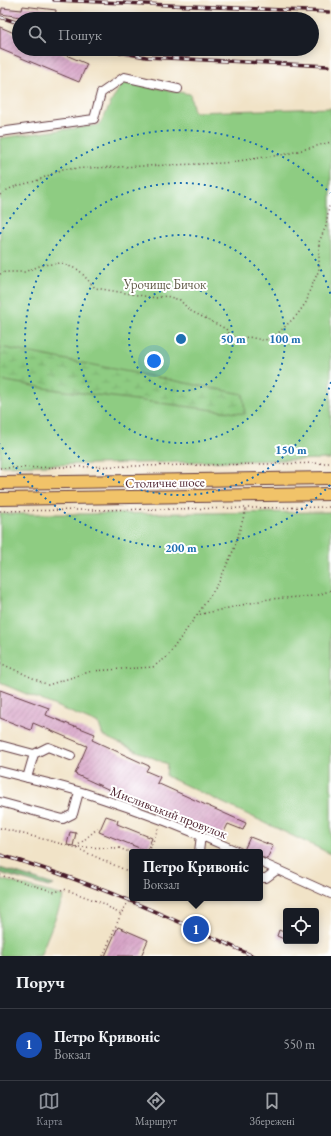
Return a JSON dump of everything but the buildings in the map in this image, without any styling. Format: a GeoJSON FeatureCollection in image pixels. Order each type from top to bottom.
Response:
{"type":"FeatureCollection","features":[{"type":"Feature","properties":{"kind":"highway","name":"Столичне шосе"},"geometry":{"type":"LineString","coordinates":[[0,483],[331,478]]}},
{"type":"Feature","properties":{"kind":"highway","name":"Столичне шосе"},"geometry":{"type":"LineString","coordinates":[[0,499],[331,494]]}},
{"type":"Feature","properties":{"kind":"lane"},"geometry":{"type":"LineString","coordinates":[[0,132],[94,119],[101,93],[124,77],[178,89]]}},
{"type":"Feature","properties":{"kind":"lane"},"geometry":{"type":"LineString","coordinates":[[0,746],[34,754],[48,747],[71,756]]}},
{"type":"Feature","properties":{"kind":"lane"},"geometry":{"type":"LineString","coordinates":[[27,778],[34,754]]}},
{"type":"Feature","properties":{"kind":"lane","name":"Мисливський провулок"},"geometry":{"type":"LineString","coordinates":[[0,771],[90,795],[201,835],[231,849]]}},
{"type":"Feature","properties":{"kind":"lane"},"geometry":{"type":"LineString","coordinates":[[0,802],[63,819],[72,814],[79,792]]}},
{"type":"Feature","properties":{"kind":"lane"},"geometry":{"type":"LineString","coordinates":[[199,849],[201,835]]}},
{"type":"Feature","properties":{"kind":"lane"},"geometry":{"type":"LineString","coordinates":[[263,863],[331,894]]}},
{"type":"Feature","properties":{"kind":"lane"},"geometry":{"type":"LineString","coordinates":[[263,878],[266,878],[277,870]]}},
{"type":"Feature","properties":{"kind":"path"},"geometry":{"type":"LineString","coordinates":[[0,195],[16,186],[36,181],[63,169],[224,163],[287,154],[331,142]]}},
{"type":"Feature","properties":{"kind":"path"},"geometry":{"type":"LineString","coordinates":[[0,274],[5,272],[24,272],[42,265],[61,263],[79,270],[95,288],[156,298],[166,296],[180,300],[189,310],[226,329],[231,336],[239,339],[248,337],[262,340],[272,339],[297,315],[307,302],[309,292],[319,270],[319,242],[326,226],[328,207],[331,204]]}},
{"type":"Feature","properties":{"kind":"path"},"geometry":{"type":"LineString","coordinates":[[0,468],[331,463]]}},
{"type":"Feature","properties":{"kind":"path"},"geometry":{"type":"LineString","coordinates":[[0,512],[331,507]]}},
{"type":"Feature","properties":{"kind":"path"},"geometry":{"type":"LineString","coordinates":[[0,663],[48,685],[92,671],[153,667],[167,656],[218,584],[234,549],[246,508]]}},
{"type":"Feature","properties":{"kind":"path"},"geometry":{"type":"LineString","coordinates":[[197,615],[269,598],[316,596],[331,590]]}},
{"type":"Feature","properties":{"kind":"path"},"geometry":{"type":"LineString","coordinates":[[150,849],[161,820]]}},
{"type":"Feature","properties":{"kind":"path"},"geometry":{"type":"LineString","coordinates":[[0,828],[75,847],[129,873]]}},
{"type":"Feature","properties":{"kind":"path"},"geometry":{"type":"LineString","coordinates":[[75,847],[98,828]]}},
{"type":"Feature","properties":{"kind":"path"},"geometry":{"type":"LineString","coordinates":[[75,847],[119,848],[129,852]]}},
{"type":"Feature","properties":{"kind":"path"},"geometry":{"type":"LineString","coordinates":[[0,875],[55,892],[64,889],[105,904],[112,910],[121,914]]}},
{"type":"Feature","properties":{"kind":"path"},"geometry":{"type":"LineString","coordinates":[[103,956],[121,914],[129,900]]}},
{"type":"Feature","properties":{"kind":"green space","name":"Урочище Бичок"},"geometry":{"type":"Polygon","coordinates":[[[124,82],[190,94],[194,112],[331,108],[331,459],[0,466],[0,138],[99,125],[124,82]]]}},
{"type":"Feature","properties":{"kind":"green space"},"geometry":{"type":"Polygon","coordinates":[[[0,347],[243,394],[245,414],[50,389],[0,380],[0,347]]]}},
{"type":"Feature","properties":{"kind":"green space"},"geometry":{"type":"Polygon","coordinates":[[[331,512],[331,854],[166,776],[167,764],[103,736],[99,724],[0,683],[0,514],[331,512]]]}},
{"type":"Feature","properties":{"kind":"green space"},"geometry":{"type":"Polygon","coordinates":[[[0,868],[54,885],[48,887],[0,873],[0,868]]]}},
{"type":"Feature","properties":{"kind":"green space"},"geometry":{"type":"Polygon","coordinates":[[[0,879],[64,896],[40,956],[0,956],[0,879]]]}},
{"type":"Feature","properties":{"kind":"railway"},"geometry":{"type":"LineString","coordinates":[[54,0],[329,12]]}},
{"type":"Feature","properties":{"kind":"railway"},"geometry":{"type":"LineString","coordinates":[[0,17],[12,21]]}},
{"type":"Feature","properties":{"kind":"railway"},"geometry":{"type":"LineString","coordinates":[[140,56],[328,66]]}},
{"type":"Feature","properties":{"kind":"railway"},"geometry":{"type":"LineString","coordinates":[[0,855],[65,876],[129,900]]}},
{"type":"Feature","properties":{"kind":"railway"},"geometry":{"type":"LineString","coordinates":[[130,901],[253,956]]}},
{"type":"Feature","properties":{"kind":"place","name":"Петро Кривоніс"},"geometry":{"type":"Point","coordinates":[196,929]}}]}
